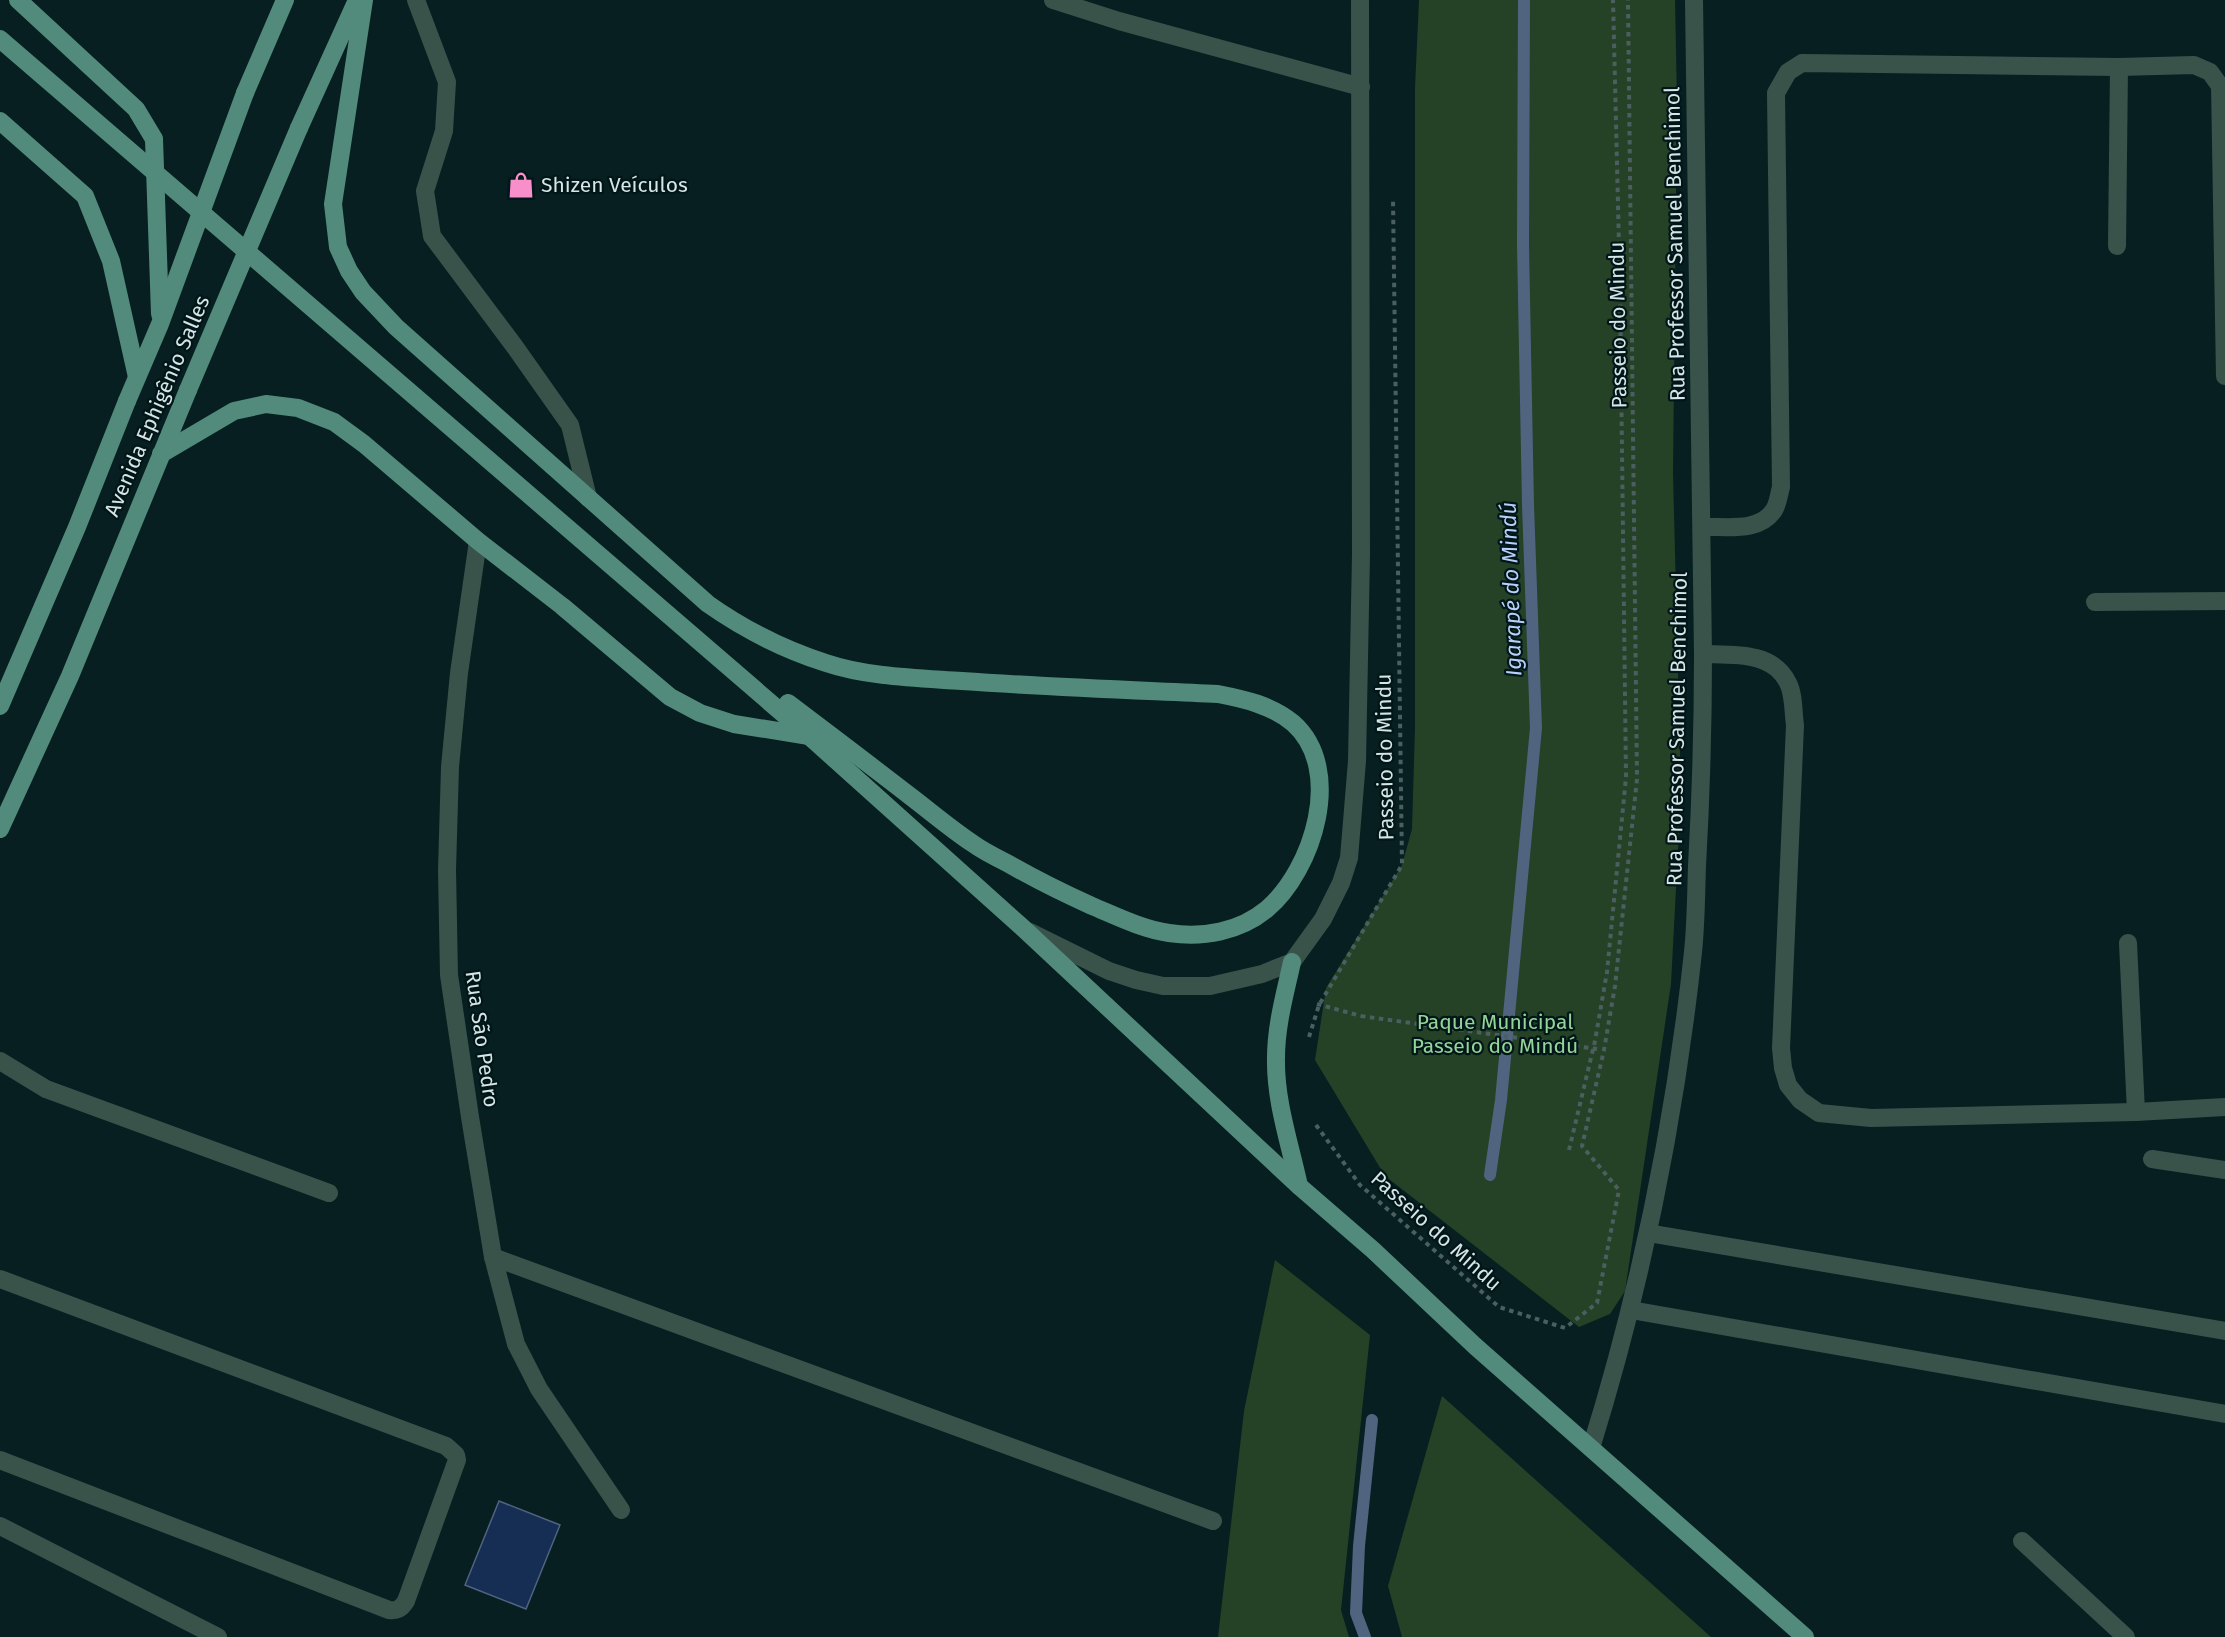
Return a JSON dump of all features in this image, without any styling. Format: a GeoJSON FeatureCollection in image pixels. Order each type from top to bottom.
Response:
{"type":"FeatureCollection","features":[{"type":"Feature","properties":{"kind":"main road"},"geometry":{"type":"LineString","coordinates":[[18,0],[136,109],[154,139],[160,324]]}},
{"type":"Feature","properties":{"kind":"main road","name":"Avenida Ephigênio Salles"},"geometry":{"type":"LineString","coordinates":[[0,706],[77,527],[160,324],[245,93],[285,0]]}},
{"type":"Feature","properties":{"kind":"main road","name":"Avenida Ephigênio Salles"},"geometry":{"type":"LineString","coordinates":[[0,830],[70,676],[299,128],[357,0]]}},
{"type":"Feature","properties":{"kind":"main road"},"geometry":{"type":"LineString","coordinates":[[364,0],[333,204],[338,247],[349,271],[363,291],[396,327],[708,604],[738,625],[772,644],[828,664],[893,676],[1218,694],[1249,699],[1273,710],[1293,723],[1308,741],[1320,780],[1318,808],[1302,864],[1284,892],[1265,910],[1241,924],[1214,934],[1191,935],[1166,932],[1127,921],[1057,891],[973,844],[648,596]]}},
{"type":"Feature","properties":{"kind":"main road"},"geometry":{"type":"LineString","coordinates":[[0,39],[809,736],[1023,928],[1299,1186],[1373,1250],[1475,1346],[1805,1637]]}},
{"type":"Feature","properties":{"kind":"main road"},"geometry":{"type":"LineString","coordinates":[[0,122],[85,196],[111,261],[137,377]]}},
{"type":"Feature","properties":{"kind":"main road"},"geometry":{"type":"LineString","coordinates":[[161,454],[234,411],[266,404],[298,408],[334,422],[364,444],[478,541],[562,606],[670,697],[700,713],[734,724],[809,736]]}},
{"type":"Feature","properties":{"kind":"main road"},"geometry":{"type":"LineString","coordinates":[[1292,962],[1279,1016],[1276,1058],[1279,1097],[1299,1186]]}},
{"type":"Feature","properties":{"kind":"street"},"geometry":{"type":"LineString","coordinates":[[416,0],[447,82],[444,131],[425,191],[432,236],[570,425],[588,498]]}},
{"type":"Feature","properties":{"kind":"street"},"geometry":{"type":"LineString","coordinates":[[1053,0],[1119,21],[1361,87]]}},
{"type":"Feature","properties":{"kind":"street"},"geometry":{"type":"LineString","coordinates":[[1023,928],[1109,971],[1136,980],[1163,986],[1210,986],[1262,974],[1292,962],[1323,919],[1341,883],[1349,858],[1357,761],[1361,555],[1360,0]]}},
{"type":"Feature","properties":{"kind":"street","name":"Rua Professor Samuel Benchimol"},"geometry":{"type":"LineString","coordinates":[[1591,1448],[1613,1378],[1648,1233],[1680,1055],[1693,950],[1703,756],[1694,0]]}},
{"type":"Feature","properties":{"kind":"street"},"geometry":{"type":"LineString","coordinates":[[1702,527],[1751,526],[1765,520],[1775,509],[1781,487],[1776,93],[1788,72],[1802,63],[2119,67],[2194,65],[2210,72],[2220,86],[2225,376]]}},
{"type":"Feature","properties":{"kind":"street"},"geometry":{"type":"LineString","coordinates":[[2117,246],[2119,67]]}},
{"type":"Feature","properties":{"kind":"street","name":"Rua São Pedro"},"geometry":{"type":"LineString","coordinates":[[478,541],[459,674],[450,767],[447,870],[449,975],[494,1257],[516,1344],[539,1389],[621,1510]]}},
{"type":"Feature","properties":{"kind":"street"},"geometry":{"type":"LineString","coordinates":[[2095,602],[2225,601]]}},
{"type":"Feature","properties":{"kind":"street"},"geometry":{"type":"LineString","coordinates":[[1703,654],[1751,656],[1766,660],[1781,671],[1789,684],[1795,725],[1781,1048],[1783,1068],[1788,1084],[1800,1100],[1819,1113],[1871,1118],[2136,1112],[2225,1107]]}},
{"type":"Feature","properties":{"kind":"street"},"geometry":{"type":"LineString","coordinates":[[2128,943],[2136,1112]]}},
{"type":"Feature","properties":{"kind":"street"},"geometry":{"type":"LineString","coordinates":[[0,1061],[46,1089],[329,1193]]}},
{"type":"Feature","properties":{"kind":"street"},"geometry":{"type":"LineString","coordinates":[[2152,1159],[2225,1170]]}},
{"type":"Feature","properties":{"kind":"street"},"geometry":{"type":"LineString","coordinates":[[1648,1233],[2225,1331]]}},
{"type":"Feature","properties":{"kind":"street"},"geometry":{"type":"LineString","coordinates":[[494,1257],[1213,1521]]}},
{"type":"Feature","properties":{"kind":"street"},"geometry":{"type":"LineString","coordinates":[[0,1279],[446,1446],[456,1455],[457,1460],[406,1601],[399,1610],[395,1611],[0,1460]]}},
{"type":"Feature","properties":{"kind":"street"},"geometry":{"type":"LineString","coordinates":[[1631,1310],[2225,1414]]}},
{"type":"Feature","properties":{"kind":"street"},"geometry":{"type":"LineString","coordinates":[[0,1526],[218,1637]]}},
{"type":"Feature","properties":{"kind":"street"},"geometry":{"type":"LineString","coordinates":[[2022,1541],[2126,1637]]}},
{"type":"Feature","properties":{"kind":"path"},"geometry":{"type":"LineString","coordinates":[[1569,1150],[1594,1041],[1606,972],[1626,777],[1620,287],[1613,0]]}},
{"type":"Feature","properties":{"kind":"path","name":"Passeio do Mindu"},"geometry":{"type":"LineString","coordinates":[[1315,1123],[1360,1185],[1499,1307],[1565,1328],[1598,1303],[1619,1190],[1582,1146],[1604,1050],[1615,986],[1637,779],[1628,0]]}},
{"type":"Feature","properties":{"kind":"path","name":"Passeio do Mindu"},"geometry":{"type":"LineString","coordinates":[[1306,1046],[1319,1005],[1402,865],[1393,190]]}},
{"type":"Feature","properties":{"kind":"path"},"geometry":{"type":"LineString","coordinates":[[1319,1005],[1360,1016],[1604,1050]]}},
{"type":"Feature","properties":{"kind":"green space","name":"Paque Municipal Passeio do Mindú"},"geometry":{"type":"Polygon","coordinates":[[[1419,0],[1675,0],[1677,100],[1673,473],[1681,792],[1671,984],[1625,1291],[1610,1314],[1579,1327],[1385,1176],[1315,1060],[1326,988],[1402,865],[1412,829],[1415,727],[1415,88],[1419,0]]]}},
{"type":"Feature","properties":{"kind":"green space"},"geometry":{"type":"Polygon","coordinates":[[[1275,1260],[1370,1335],[1341,1610],[1349,1637],[1218,1637],[1244,1411],[1275,1260]]]}},
{"type":"Feature","properties":{"kind":"green space"},"geometry":{"type":"Polygon","coordinates":[[[1442,1396],[1711,1637],[1402,1637],[1388,1586],[1442,1396]]]}},
{"type":"Feature","properties":{"kind":"water"},"geometry":{"type":"Polygon","coordinates":[[[499,1501],[560,1525],[526,1609],[465,1585],[499,1501]]]}},
{"type":"Feature","properties":{"kind":"waterway","name":"Igarapé do Mindú"},"geometry":{"type":"LineString","coordinates":[[1490,1175],[1501,1100],[1536,728],[1528,505],[1523,245],[1524,0]]}},
{"type":"Feature","properties":{"kind":"waterway","name":"Igarapé do Mindú"},"geometry":{"type":"LineString","coordinates":[[1365,1637],[1356,1613],[1359,1546],[1372,1420]]}},
{"type":"Feature","properties":{"kind":"place","name":"Shizen Veículos"},"geometry":{"type":"Point","coordinates":[521,185]}}]}
